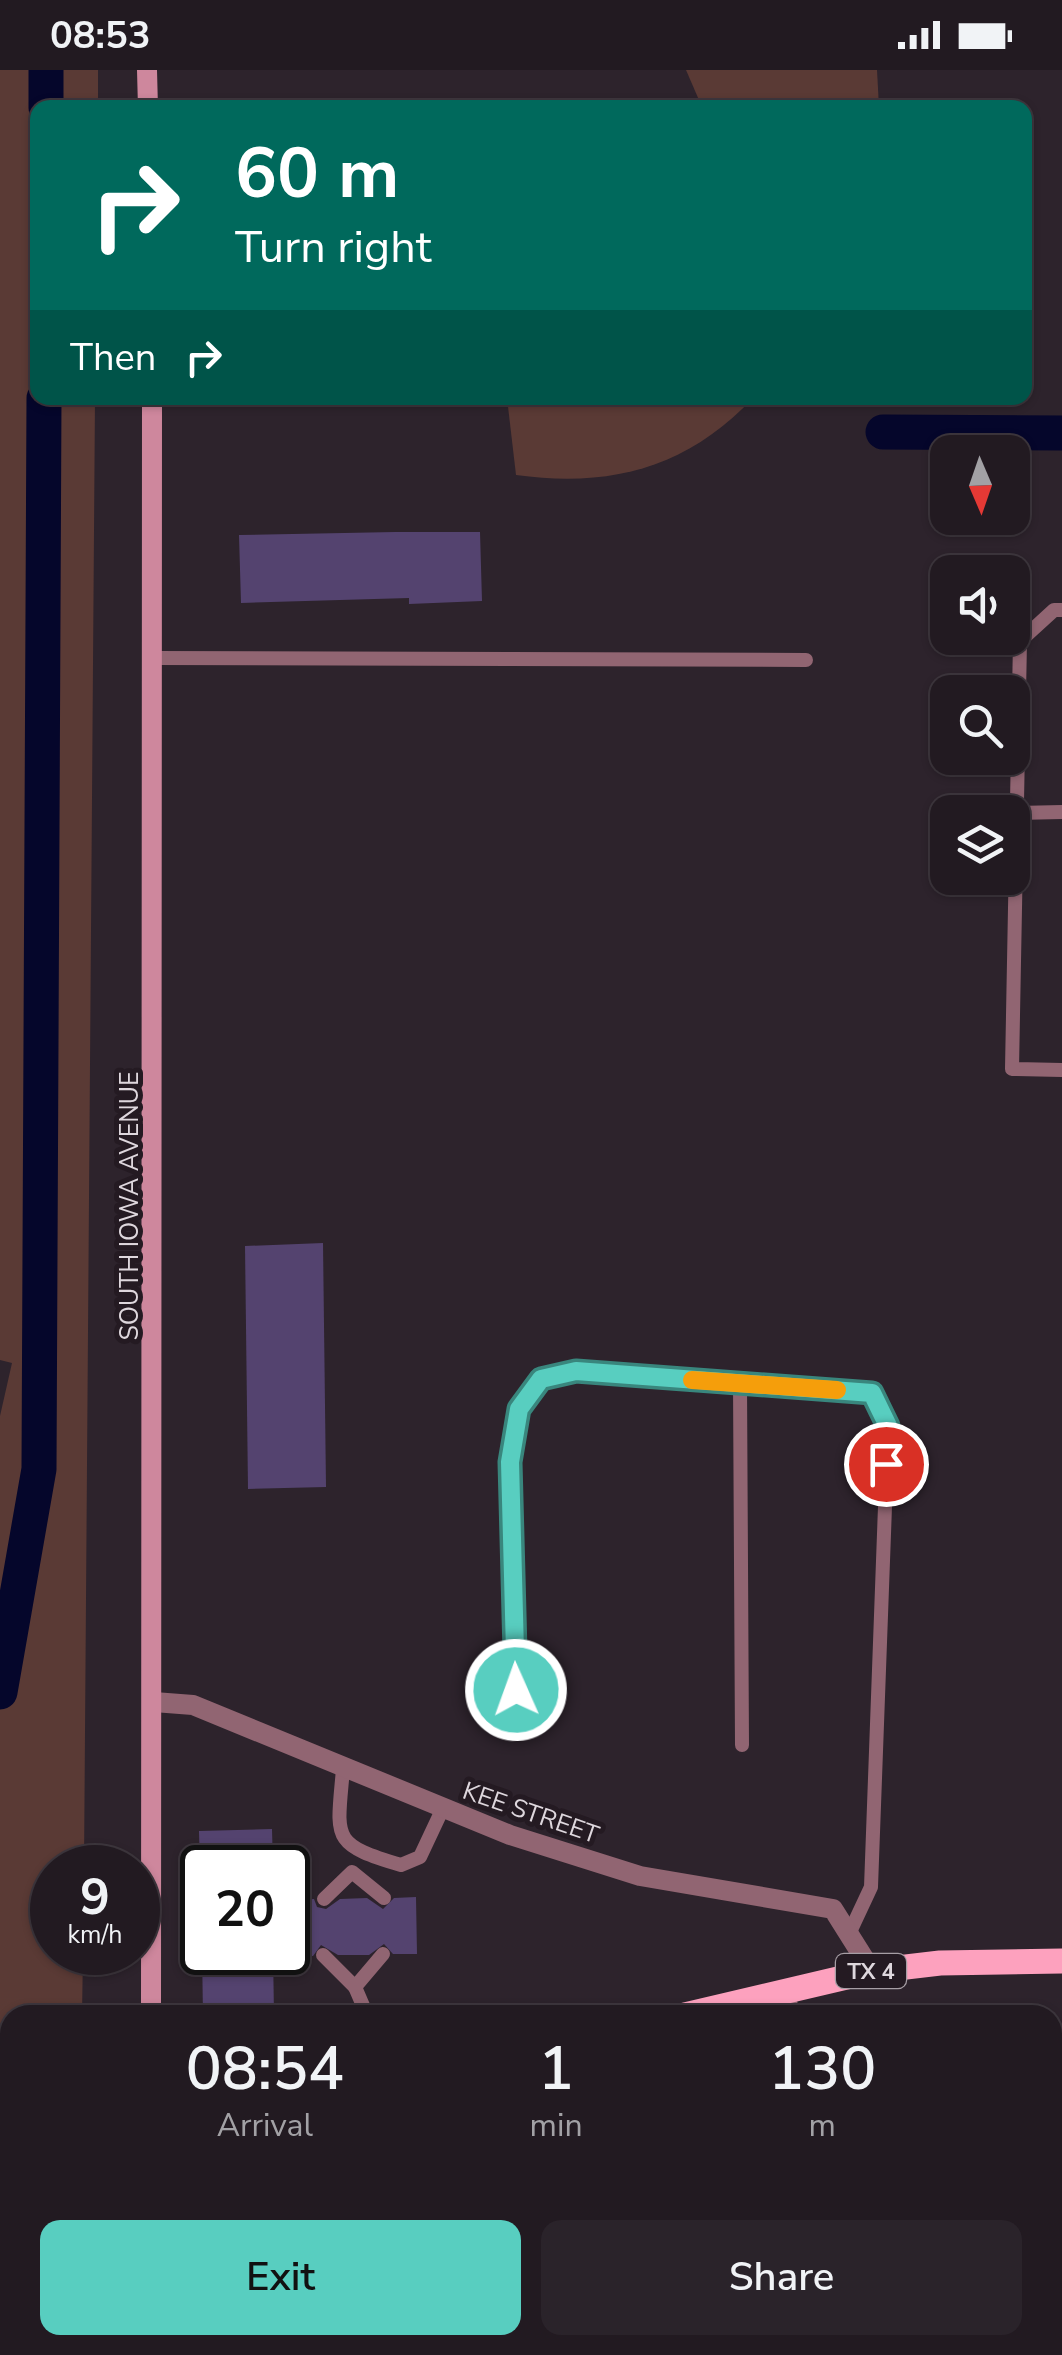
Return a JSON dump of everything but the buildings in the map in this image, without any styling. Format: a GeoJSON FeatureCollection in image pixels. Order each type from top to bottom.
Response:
{"type":"FeatureCollection","features":[{"type":"Feature","properties":{"kind":"main road","name":"TX 4"},"geometry":{"type":"LineString","coordinates":[[791,2003],[872,1971],[940,1963],[1062,1961]]}},
{"type":"Feature","properties":{"kind":"street"},"geometry":{"type":"LineString","coordinates":[[147,70],[148,100]]}},
{"type":"Feature","properties":{"kind":"street","name":"SOUTH IOWA AVENUE"},"geometry":{"type":"LineString","coordinates":[[152,405],[152,2005]]}},
{"type":"Feature","properties":{"kind":"street","name":"KEE STREET"},"geometry":{"type":"LineString","coordinates":[[154,1702],[193,1705],[443,1808],[640,1876],[834,1909],[872,1971]]}},
{"type":"Feature","properties":{"kind":"lane"},"geometry":{"type":"LineString","coordinates":[[1017,795],[1020,641],[1054,610],[1062,610]]}},
{"type":"Feature","properties":{"kind":"lane"},"geometry":{"type":"LineString","coordinates":[[154,658],[806,660]]}},
{"type":"Feature","properties":{"kind":"lane"},"geometry":{"type":"LineString","coordinates":[[1030,813],[1062,812]]}},
{"type":"Feature","properties":{"kind":"lane"},"geometry":{"type":"LineString","coordinates":[[1015,895],[1012,1069],[1062,1070]]}},
{"type":"Feature","properties":{"kind":"lane"},"geometry":{"type":"LineString","coordinates":[[516,1690],[510,1462],[519,1409],[541,1379],[576,1371],[872,1393],[888,1426],[871,1887],[849,1934]]}},
{"type":"Feature","properties":{"kind":"lane"},"geometry":{"type":"LineString","coordinates":[[740,1383],[742,1745]]}},
{"type":"Feature","properties":{"kind":"lane"},"geometry":{"type":"LineString","coordinates":[[344,1769],[338,1829],[353,1850],[402,1865],[420,1857],[443,1808]]}},
{"type":"Feature","properties":{"kind":"lane"},"geometry":{"type":"LineString","coordinates":[[324,1899],[352,1872],[353,1850]]}},
{"type":"Feature","properties":{"kind":"lane"},"geometry":{"type":"LineString","coordinates":[[352,1872],[384,1898]]}},
{"type":"Feature","properties":{"kind":"lane"},"geometry":{"type":"LineString","coordinates":[[355,1987],[384,1954]]}},
{"type":"Feature","properties":{"kind":"lane"},"geometry":{"type":"LineString","coordinates":[[323,1955],[355,1987],[362,2005]]}},
{"type":"Feature","properties":{"kind":"shaded area"},"geometry":{"type":"Polygon","coordinates":[[[0,70],[98,70],[98,100],[30,100],[30,405],[95,405],[84,1845],[30,1845],[30,1975],[83,1975],[82,2005],[0,2005],[0,1416],[12,1363],[0,1360],[0,70]]]}},
{"type":"Feature","properties":{"kind":"shaded area"},"geometry":{"type":"Polygon","coordinates":[[[686,70],[877,70],[879,100],[699,100],[686,70]]]}},
{"type":"Feature","properties":{"kind":"shaded area"},"geometry":{"type":"Polygon","coordinates":[[[508,405],[746,405],[701,441],[645,468],[583,478],[516,475],[508,405]]]}},
{"type":"Feature","properties":{"kind":"waterway"},"geometry":{"type":"LineString","coordinates":[[46,70],[46,100]]}},
{"type":"Feature","properties":{"kind":"waterway"},"geometry":{"type":"LineString","coordinates":[[0,1692],[39,1469],[44,405]]}},
{"type":"Feature","properties":{"kind":"waterway"},"geometry":{"type":"LineString","coordinates":[[883,432],[1062,433]]}},
{"type":"Feature","properties":{"kind":"slow traffic"},"geometry":{"type":"LineString","coordinates":[[692,1380],[837,1390]]}},
{"type":"Feature","properties":{"kind":"route"},"geometry":{"type":"LineString","coordinates":[[516,1690],[510,1462],[519,1409],[541,1379],[576,1371],[872,1393],[888,1426],[886,1464]]}}]}
